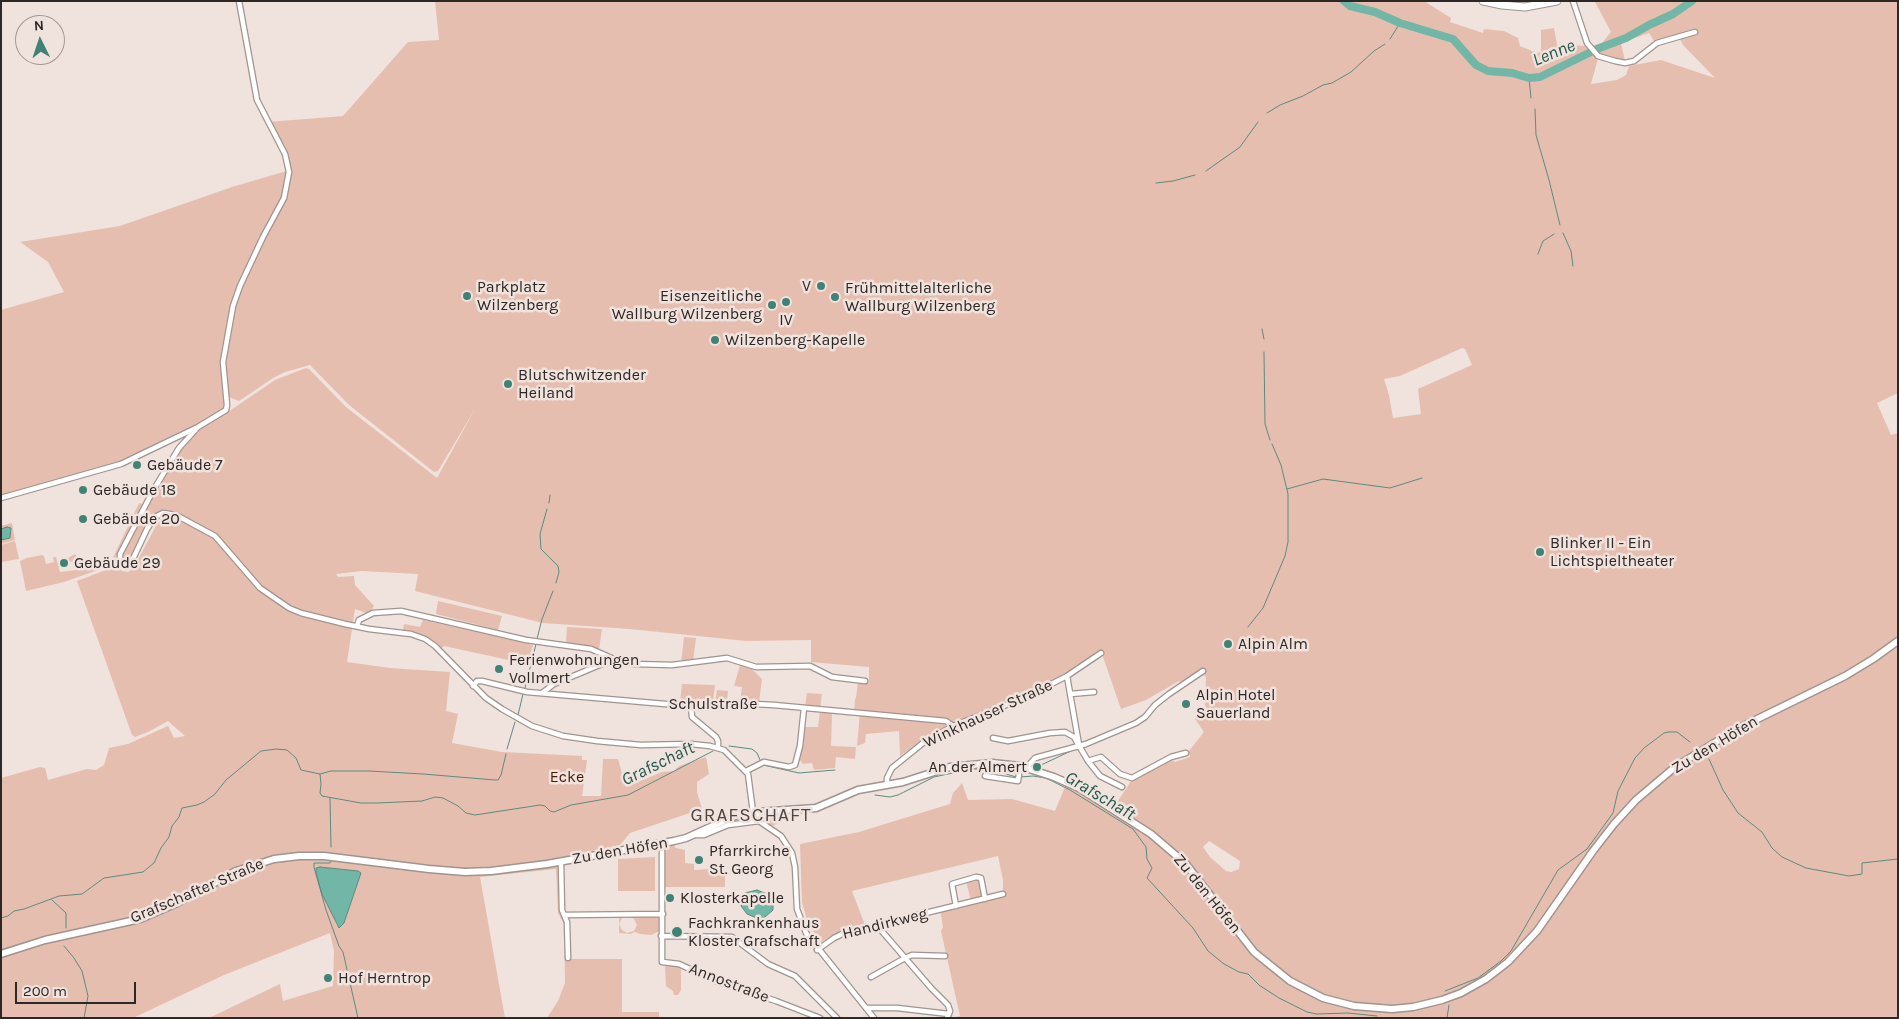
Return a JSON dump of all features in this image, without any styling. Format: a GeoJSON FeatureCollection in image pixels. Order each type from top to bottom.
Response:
{"type":"FeatureCollection","features":[{"type":"Feature","properties":{"kind":"main road"},"geometry":{"type":"LineString","coordinates":[[1484,1],[1519,7],[1536,6],[1557,1]]}},
{"type":"Feature","properties":{"kind":"street"},"geometry":{"type":"LineString","coordinates":[[1,498],[114,466],[198,427],[226,410],[223,362],[233,306],[263,236],[284,198],[289,176],[285,154],[257,100],[239,1]]}},
{"type":"Feature","properties":{"kind":"street"},"geometry":{"type":"LineString","coordinates":[[1573,1],[1584,39],[1590,48],[1601,58],[1626,63],[1637,60],[1656,43],[1695,32]]}},
{"type":"Feature","properties":{"kind":"street"},"geometry":{"type":"LineString","coordinates":[[198,427],[179,448],[154,489],[120,554],[121,562],[127,564],[132,562],[153,520],[163,513],[172,514],[215,536],[255,582],[268,594],[294,610],[310,616],[356,626],[411,634],[425,639],[435,646],[486,698],[525,723],[549,732],[577,738],[619,744],[691,744],[718,748],[729,754],[746,770],[750,778],[755,812],[759,821],[781,836],[790,848],[795,867],[796,903],[799,919],[806,933],[817,950],[874,1018]]}},
{"type":"Feature","properties":{"kind":"street"},"geometry":{"type":"LineString","coordinates":[[172,439],[177,442],[179,448]]}},
{"type":"Feature","properties":{"kind":"street"},"geometry":{"type":"LineString","coordinates":[[356,626],[359,620],[373,613],[398,611],[533,641],[591,649],[614,659],[634,664],[659,666],[727,658],[756,667],[810,666],[834,677],[865,681]]}},
{"type":"Feature","properties":{"kind":"street","name":"Zu den Höfen"},"geometry":{"type":"LineString","coordinates":[[396,865],[437,870],[480,872],[561,862],[662,844],[693,835],[729,818],[755,812],[814,808],[856,791],[903,782],[959,765],[992,763],[1023,767],[1054,777],[1079,788],[1160,841],[1186,864],[1254,952],[1290,981],[1324,998],[1354,1006],[1392,1009],[1413,1007],[1461,993],[1486,979],[1508,962],[1537,931],[1588,857],[1614,824],[1636,800],[1674,767],[1737,729],[1845,676],[1898,641]]}},
{"type":"Feature","properties":{"kind":"street","name":"Winkhauser Straße"},"geometry":{"type":"LineString","coordinates":[[887,785],[888,775],[895,765],[923,743],[953,726],[1006,706],[1066,676],[1101,653]]}},
{"type":"Feature","properties":{"kind":"street"},"geometry":{"type":"LineString","coordinates":[[542,693],[563,680],[614,659]]}},
{"type":"Feature","properties":{"kind":"street"},"geometry":{"type":"LineString","coordinates":[[986,776],[1018,781],[1023,767],[1035,758],[1079,746],[1126,728],[1143,719],[1158,703],[1203,670]]}},
{"type":"Feature","properties":{"kind":"street"},"geometry":{"type":"LineString","coordinates":[[1066,676],[1079,746]]}},
{"type":"Feature","properties":{"kind":"street","name":"Schulstraße"},"geometry":{"type":"LineString","coordinates":[[473,686],[477,682],[482,681],[542,693],[691,705],[752,703],[946,721],[953,726]]}},
{"type":"Feature","properties":{"kind":"street"},"geometry":{"type":"LineString","coordinates":[[1070,694],[1094,692]]}},
{"type":"Feature","properties":{"kind":"street"},"geometry":{"type":"LineString","coordinates":[[691,705],[692,717],[718,740],[718,748]]}},
{"type":"Feature","properties":{"kind":"street"},"geometry":{"type":"LineString","coordinates":[[746,770],[761,763],[789,767],[795,765],[800,746],[804,708]]}},
{"type":"Feature","properties":{"kind":"street"},"geometry":{"type":"LineString","coordinates":[[993,738],[1008,741],[1066,732],[1074,737],[1088,761],[1100,776],[1122,787]]}},
{"type":"Feature","properties":{"kind":"street"},"geometry":{"type":"LineString","coordinates":[[1088,761],[1102,757],[1115,770],[1125,777],[1132,778],[1171,758],[1186,753]]}},
{"type":"Feature","properties":{"kind":"street"},"geometry":{"type":"LineString","coordinates":[[693,835],[704,835],[728,825],[759,821]]}},
{"type":"Feature","properties":{"kind":"street","name":"Annostraße"},"geometry":{"type":"LineString","coordinates":[[662,844],[663,962],[679,964],[723,984],[820,1018]]}},
{"type":"Feature","properties":{"kind":"street","name":"Grafschafter Straße"},"geometry":{"type":"LineString","coordinates":[[1,954],[45,940],[140,919],[176,904],[236,871],[274,859],[324,856],[396,865]]}},
{"type":"Feature","properties":{"kind":"street"},"geometry":{"type":"LineString","coordinates":[[561,862],[562,910],[567,922],[568,958]]}},
{"type":"Feature","properties":{"kind":"street"},"geometry":{"type":"LineString","coordinates":[[956,906],[952,884],[968,879],[980,877],[985,899]]}},
{"type":"Feature","properties":{"kind":"street","name":"Handirkweg"},"geometry":{"type":"LineString","coordinates":[[817,950],[841,934],[869,928],[880,928],[892,921],[1003,894]]}},
{"type":"Feature","properties":{"kind":"street"},"geometry":{"type":"LineString","coordinates":[[564,915],[663,914]]}},
{"type":"Feature","properties":{"kind":"street"},"geometry":{"type":"LineString","coordinates":[[867,1010],[896,1008],[948,1016],[948,1005],[880,928]]}},
{"type":"Feature","properties":{"kind":"street","name":"Annostraße"},"geometry":{"type":"LineString","coordinates":[[662,936],[732,937],[768,964],[795,976],[837,1018]]}},
{"type":"Feature","properties":{"kind":"street"},"geometry":{"type":"LineString","coordinates":[[871,977],[916,954],[945,956]]}},
{"type":"Feature","properties":{"kind":"street"},"geometry":{"type":"LineString","coordinates":[[865,1018],[867,1010]]}},
{"type":"Feature","properties":{"kind":"green space","name":"Ecke"},"geometry":{"type":"Polygon","coordinates":[[[435,1],[1424,1],[1451,18],[1450,22],[1483,33],[1484,29],[1504,31],[1518,38],[1520,46],[1537,53],[1541,52],[1541,30],[1554,28],[1557,45],[1592,46],[1602,43],[1611,32],[1595,2],[1597,1],[1898,1],[1898,393],[1877,403],[1891,435],[1898,433],[1898,1018],[950,1018],[960,1016],[941,931],[943,927],[940,909],[971,901],[966,881],[977,878],[980,880],[983,897],[1003,893],[1003,880],[998,856],[852,891],[865,925],[835,934],[821,942],[808,924],[802,902],[800,844],[859,832],[950,804],[953,793],[962,783],[968,800],[1012,799],[1055,811],[1070,775],[1118,801],[1131,781],[1170,759],[1175,762],[1190,757],[1189,751],[1204,732],[1195,719],[1208,710],[1205,705],[1206,677],[1200,671],[1181,683],[1179,681],[1146,700],[1121,709],[1101,651],[1065,674],[1016,699],[952,724],[922,740],[900,756],[899,731],[866,734],[865,743],[857,746],[860,712],[854,711],[855,699],[858,682],[869,683],[869,667],[811,662],[811,640],[746,641],[630,629],[543,623],[415,591],[418,574],[362,571],[336,574],[338,577],[354,576],[355,585],[374,606],[369,614],[355,609],[347,662],[390,668],[450,672],[446,711],[458,714],[452,743],[502,752],[582,756],[582,760],[587,760],[582,796],[601,796],[603,759],[618,759],[626,787],[662,772],[674,771],[679,766],[706,757],[709,774],[697,782],[697,792],[702,809],[630,833],[620,845],[558,858],[559,912],[565,923],[566,959],[622,959],[622,1012],[659,1012],[659,1018],[547,1018],[558,1001],[565,983],[564,924],[558,913],[556,869],[480,877],[505,1018],[209,1018],[280,984],[283,1001],[333,986],[334,951],[330,933],[224,975],[133,1018],[1,1018],[1,778],[40,767],[45,768],[48,780],[87,769],[96,770],[104,765],[109,748],[128,744],[168,726],[174,738],[185,736],[168,721],[148,732],[135,737],[132,735],[77,581],[116,566],[122,571],[128,572],[133,569],[157,524],[162,519],[168,517],[192,524],[193,521],[174,512],[165,510],[157,512],[128,561],[116,556],[112,565],[64,582],[26,591],[20,561],[27,558],[42,555],[46,564],[54,562],[53,557],[56,557],[60,572],[76,570],[74,561],[70,562],[68,558],[75,554],[84,564],[97,565],[108,563],[113,558],[139,503],[142,504],[168,460],[189,435],[187,430],[116,463],[1,496],[1,310],[64,292],[48,262],[20,242],[120,226],[232,187],[290,170],[268,122],[343,116],[408,42],[439,40],[435,1]],[[1649,33],[1621,43],[1625,61],[1591,53],[1598,58],[1591,84],[1617,80],[1626,75],[1629,66],[1661,60],[1715,78],[1683,45],[1678,35],[1654,41],[1649,33]],[[1462,348],[1400,376],[1384,379],[1393,418],[1421,414],[1418,389],[1472,365],[1465,349],[1462,348]],[[310,365],[285,372],[239,401],[229,397],[223,372],[222,379],[228,412],[275,380],[306,368],[346,407],[437,478],[475,409],[438,471],[434,472],[349,405],[310,365]],[[1209,841],[1203,847],[1210,857],[1226,871],[1231,872],[1239,869],[1240,861],[1209,841]],[[320,867],[335,921],[337,926],[330,869],[320,867]]]}},
{"type":"Feature","properties":{"kind":"green space"},"geometry":{"type":"Polygon","coordinates":[[[12,523],[15,540],[1,544],[3,528],[1,529],[1,526],[12,523]]]}},
{"type":"Feature","properties":{"kind":"green space"},"geometry":{"type":"Polygon","coordinates":[[[15,541],[19,559],[1,562],[1,545],[15,541]]]}},
{"type":"Feature","properties":{"kind":"green space"},"geometry":{"type":"Polygon","coordinates":[[[438,601],[502,616],[498,630],[436,614],[438,601]]]}},
{"type":"Feature","properties":{"kind":"green space"},"geometry":{"type":"Polygon","coordinates":[[[423,620],[533,645],[527,664],[444,646],[442,648],[424,635],[403,630],[404,624],[420,627],[423,620]]]}},
{"type":"Feature","properties":{"kind":"green space"},"geometry":{"type":"Polygon","coordinates":[[[567,627],[602,629],[599,649],[566,643],[567,627]]]}},
{"type":"Feature","properties":{"kind":"green space"},"geometry":{"type":"Polygon","coordinates":[[[684,637],[696,638],[693,661],[681,663],[684,637]]]}},
{"type":"Feature","properties":{"kind":"green space"},"geometry":{"type":"Polygon","coordinates":[[[740,665],[750,667],[762,679],[759,702],[740,702],[742,687],[734,686],[740,665]]]}},
{"type":"Feature","properties":{"kind":"green space"},"geometry":{"type":"Polygon","coordinates":[[[682,684],[715,685],[713,702],[680,703],[682,684]]]}},
{"type":"Feature","properties":{"kind":"green space"},"geometry":{"type":"Polygon","coordinates":[[[717,690],[728,691],[727,701],[715,702],[717,690]]]}},
{"type":"Feature","properties":{"kind":"green space"},"geometry":{"type":"Polygon","coordinates":[[[807,693],[822,694],[820,709],[805,707],[807,693]]]}},
{"type":"Feature","properties":{"kind":"green space"},"geometry":{"type":"Polygon","coordinates":[[[820,711],[832,713],[831,746],[856,747],[855,759],[836,757],[835,768],[814,770],[812,763],[803,764],[799,759],[804,727],[818,727],[820,711]]]}},
{"type":"Feature","properties":{"kind":"green space"},"geometry":{"type":"Polygon","coordinates":[[[775,813],[777,824],[772,826],[764,821],[763,817],[765,814],[775,813]]]}},
{"type":"Feature","properties":{"kind":"green space"},"geometry":{"type":"Polygon","coordinates":[[[673,845],[676,848],[685,850],[685,863],[694,864],[694,870],[725,868],[725,887],[665,887],[664,847],[673,845]]]}},
{"type":"Feature","properties":{"kind":"green space"},"geometry":{"type":"Polygon","coordinates":[[[655,857],[655,891],[618,891],[618,859],[655,857]]]}},
{"type":"Feature","properties":{"kind":"green space"},"geometry":{"type":"Polygon","coordinates":[[[619,916],[626,916],[622,918],[619,924],[619,916]]]}},
{"type":"Feature","properties":{"kind":"green space"},"geometry":{"type":"Polygon","coordinates":[[[629,916],[661,917],[660,931],[651,935],[635,932],[630,934],[619,933],[619,924],[622,930],[627,933],[634,931],[637,925],[634,919],[629,916]]]}},
{"type":"Feature","properties":{"kind":"green space"},"geometry":{"type":"Polygon","coordinates":[[[674,964],[681,966],[681,990],[678,995],[674,995],[673,991],[666,986],[665,965],[674,964]]]}},
{"type":"Feature","properties":{"kind":"water"},"geometry":{"type":"Polygon","coordinates":[[[11,528],[10,538],[1,540],[1,529],[11,528]]]}},
{"type":"Feature","properties":{"kind":"water"},"geometry":{"type":"Polygon","coordinates":[[[316,868],[358,871],[361,873],[344,923],[339,928],[322,894],[316,873],[316,868]]]}},
{"type":"Feature","properties":{"kind":"water"},"geometry":{"type":"Polygon","coordinates":[[[757,890],[767,894],[773,903],[773,910],[765,917],[759,919],[747,914],[741,906],[745,893],[757,890]]]}},
{"type":"Feature","properties":{"kind":"waterway","name":"Lenne"},"geometry":{"type":"LineString","coordinates":[[1344,1],[1350,6],[1375,12],[1400,23],[1453,39],[1476,65],[1488,71],[1512,73],[1529,78],[1540,77],[1597,49],[1626,38],[1673,14],[1692,1]]}},
{"type":"Feature","properties":{"kind":"waterway"},"geometry":{"type":"LineString","coordinates":[[1390,39],[1400,23]]}},
{"type":"Feature","properties":{"kind":"waterway"},"geometry":{"type":"LineString","coordinates":[[1267,113],[1323,85],[1332,83],[1351,72],[1374,51],[1385,44]]}},
{"type":"Feature","properties":{"kind":"waterway"},"geometry":{"type":"LineString","coordinates":[[1529,78],[1531,98]]}},
{"type":"Feature","properties":{"kind":"waterway"},"geometry":{"type":"LineString","coordinates":[[1535,109],[1536,135],[1560,225]]}},
{"type":"Feature","properties":{"kind":"waterway"},"geometry":{"type":"LineString","coordinates":[[1206,171],[1240,147],[1258,122]]}},
{"type":"Feature","properties":{"kind":"waterway"},"geometry":{"type":"LineString","coordinates":[[1156,183],[1195,175]]}},
{"type":"Feature","properties":{"kind":"waterway"},"geometry":{"type":"LineString","coordinates":[[1563,233],[1571,251],[1573,266]]}},
{"type":"Feature","properties":{"kind":"waterway"},"geometry":{"type":"LineString","coordinates":[[1538,254],[1543,241],[1554,234]]}},
{"type":"Feature","properties":{"kind":"waterway"},"geometry":{"type":"LineString","coordinates":[[1262,329],[1264,339]]}},
{"type":"Feature","properties":{"kind":"waterway"},"geometry":{"type":"LineString","coordinates":[[1264,352],[1265,424],[1270,440]]}},
{"type":"Feature","properties":{"kind":"waterway"},"geometry":{"type":"LineString","coordinates":[[1248,627],[1263,608],[1285,556],[1288,542],[1288,494],[1281,465],[1272,444]]}},
{"type":"Feature","properties":{"kind":"waterway"},"geometry":{"type":"LineString","coordinates":[[1287,489],[1323,479],[1390,488],[1422,478]]}},
{"type":"Feature","properties":{"kind":"waterway"},"geometry":{"type":"LineString","coordinates":[[549,503],[550,495]]}},
{"type":"Feature","properties":{"kind":"waterway"},"geometry":{"type":"LineString","coordinates":[[547,509],[540,534],[541,549],[558,566],[559,572],[556,583]]}},
{"type":"Feature","properties":{"kind":"waterway"},"geometry":{"type":"LineString","coordinates":[[537,639],[542,619],[553,591]]}},
{"type":"Feature","properties":{"kind":"waterway"},"geometry":{"type":"LineString","coordinates":[[525,688],[536,644]]}},
{"type":"Feature","properties":{"kind":"waterway"},"geometry":{"type":"LineString","coordinates":[[518,715],[523,694]]}},
{"type":"Feature","properties":{"kind":"waterway"},"geometry":{"type":"LineString","coordinates":[[507,749],[515,722]]}},
{"type":"Feature","properties":{"kind":"waterway"},"geometry":{"type":"LineString","coordinates":[[1445,991],[1478,978],[1511,951],[1558,870],[1587,849],[1613,813],[1618,791],[1635,758],[1644,748],[1668,732],[1677,732],[1690,742]]}},
{"type":"Feature","properties":{"kind":"waterway","name":"Grafschaft"},"geometry":{"type":"LineString","coordinates":[[729,746],[752,749],[757,753],[761,762]]}},
{"type":"Feature","properties":{"kind":"waterway","name":"Grafschaft"},"geometry":{"type":"LineString","coordinates":[[1,918],[8,916],[14,911],[59,896],[82,894],[104,878],[143,872],[154,863],[169,837],[172,826],[179,817],[182,808],[204,802],[215,794],[226,780],[261,751],[287,750],[296,758],[301,770],[320,774],[320,793],[322,796],[361,803],[422,801],[435,797],[443,798],[466,813],[475,815],[540,805],[554,812],[571,805],[628,795],[713,751]]}},
{"type":"Feature","properties":{"kind":"waterway"},"geometry":{"type":"LineString","coordinates":[[1039,766],[1073,750]]}},
{"type":"Feature","properties":{"kind":"waterway"},"geometry":{"type":"LineString","coordinates":[[320,774],[331,771],[369,771],[498,780],[506,754]]}},
{"type":"Feature","properties":{"kind":"waterway"},"geometry":{"type":"LineString","coordinates":[[1709,759],[1723,790],[1738,813],[1762,832],[1772,848],[1782,857],[1806,868],[1849,876],[1862,874],[1862,863],[1898,859]]}},
{"type":"Feature","properties":{"kind":"waterway","name":"Grafschaft"},"geometry":{"type":"LineString","coordinates":[[763,765],[799,773],[835,770]]}},
{"type":"Feature","properties":{"kind":"waterway","name":"Grafschaft"},"geometry":{"type":"LineString","coordinates":[[875,795],[890,797],[898,795],[934,777],[971,769],[990,769],[1016,777]]}},
{"type":"Feature","properties":{"kind":"waterway","name":"Grafschaft"},"geometry":{"type":"LineString","coordinates":[[1020,777],[1046,778],[1070,790],[1133,829],[1146,847],[1147,859],[1152,868],[1147,878],[1193,928],[1208,951],[1224,964],[1239,972],[1248,974],[1259,985],[1279,998],[1307,1012],[1377,1016]]}},
{"type":"Feature","properties":{"kind":"waterway"},"geometry":{"type":"LineString","coordinates":[[330,798],[331,847]]}},
{"type":"Feature","properties":{"kind":"waterway"},"geometry":{"type":"LineString","coordinates":[[331,861],[330,863],[314,863],[314,867],[326,910],[343,952],[358,1018]]}},
{"type":"Feature","properties":{"kind":"waterway"},"geometry":{"type":"LineString","coordinates":[[52,900],[66,913],[66,928]]}},
{"type":"Feature","properties":{"kind":"waterway"},"geometry":{"type":"LineString","coordinates":[[64,946],[82,971],[88,996],[84,1018]]}},
{"type":"Feature","properties":{"kind":"waterway","name":"Grafschaft"},"geometry":{"type":"LineString","coordinates":[[1447,1018],[1449,1005]]}},
{"type":"Feature","properties":{"kind":"place","name":"V"},"geometry":{"type":"Point","coordinates":[821,286]}},
{"type":"Feature","properties":{"kind":"place","name":"Parkplatz Wilzenberg"},"geometry":{"type":"Point","coordinates":[467,296]}},
{"type":"Feature","properties":{"kind":"place","name":"Frühmittelalterliche Wallburg Wilzenberg"},"geometry":{"type":"Point","coordinates":[835,297]}},
{"type":"Feature","properties":{"kind":"place","name":"IV"},"geometry":{"type":"Point","coordinates":[786,302]}},
{"type":"Feature","properties":{"kind":"place","name":"Eisenzeitliche Wallburg Wilzenberg"},"geometry":{"type":"Point","coordinates":[772,305]}},
{"type":"Feature","properties":{"kind":"place","name":"Wilzenberg-Kapelle"},"geometry":{"type":"Point","coordinates":[715,340]}},
{"type":"Feature","properties":{"kind":"place","name":"Blutschwitzender Heiland"},"geometry":{"type":"Point","coordinates":[508,384]}},
{"type":"Feature","properties":{"kind":"place","name":"Gebäude 7"},"geometry":{"type":"Point","coordinates":[137,465]}},
{"type":"Feature","properties":{"kind":"place","name":"Gebäude 18"},"geometry":{"type":"Point","coordinates":[83,490]}},
{"type":"Feature","properties":{"kind":"place","name":"Gebäude 20"},"geometry":{"type":"Point","coordinates":[83,519]}},
{"type":"Feature","properties":{"kind":"place","name":"Blinker II - Ein Lichtspieltheater"},"geometry":{"type":"Point","coordinates":[1540,552]}},
{"type":"Feature","properties":{"kind":"place","name":"Gebäude 29"},"geometry":{"type":"Point","coordinates":[64,563]}},
{"type":"Feature","properties":{"kind":"place","name":"Alpin Alm"},"geometry":{"type":"Point","coordinates":[1228,644]}},
{"type":"Feature","properties":{"kind":"place","name":"Ferienwohnungen Vollmert"},"geometry":{"type":"Point","coordinates":[499,669]}},
{"type":"Feature","properties":{"kind":"place","name":"Alpin Hotel Sauerland"},"geometry":{"type":"Point","coordinates":[1186,704]}},
{"type":"Feature","properties":{"kind":"place","name":"An der Almert"},"geometry":{"type":"Point","coordinates":[1037,767]}},
{"type":"Feature","properties":{"kind":"place","name":"Pfarrkirche St. Georg"},"geometry":{"type":"Point","coordinates":[699,860]}},
{"type":"Feature","properties":{"kind":"place","name":"Klosterkapelle"},"geometry":{"type":"Point","coordinates":[670,898]}},
{"type":"Feature","properties":{"kind":"place","name":"Fachkrankenhaus Kloster Grafschaft"},"geometry":{"type":"Point","coordinates":[677,932]}},
{"type":"Feature","properties":{"kind":"place","name":"Hof Herntrop"},"geometry":{"type":"Point","coordinates":[328,978]}},
{"type":"Feature","properties":{"kind":"district","name":"GRAFSCHAFT"},"geometry":{"type":"Point","coordinates":[751,816]}}]}
